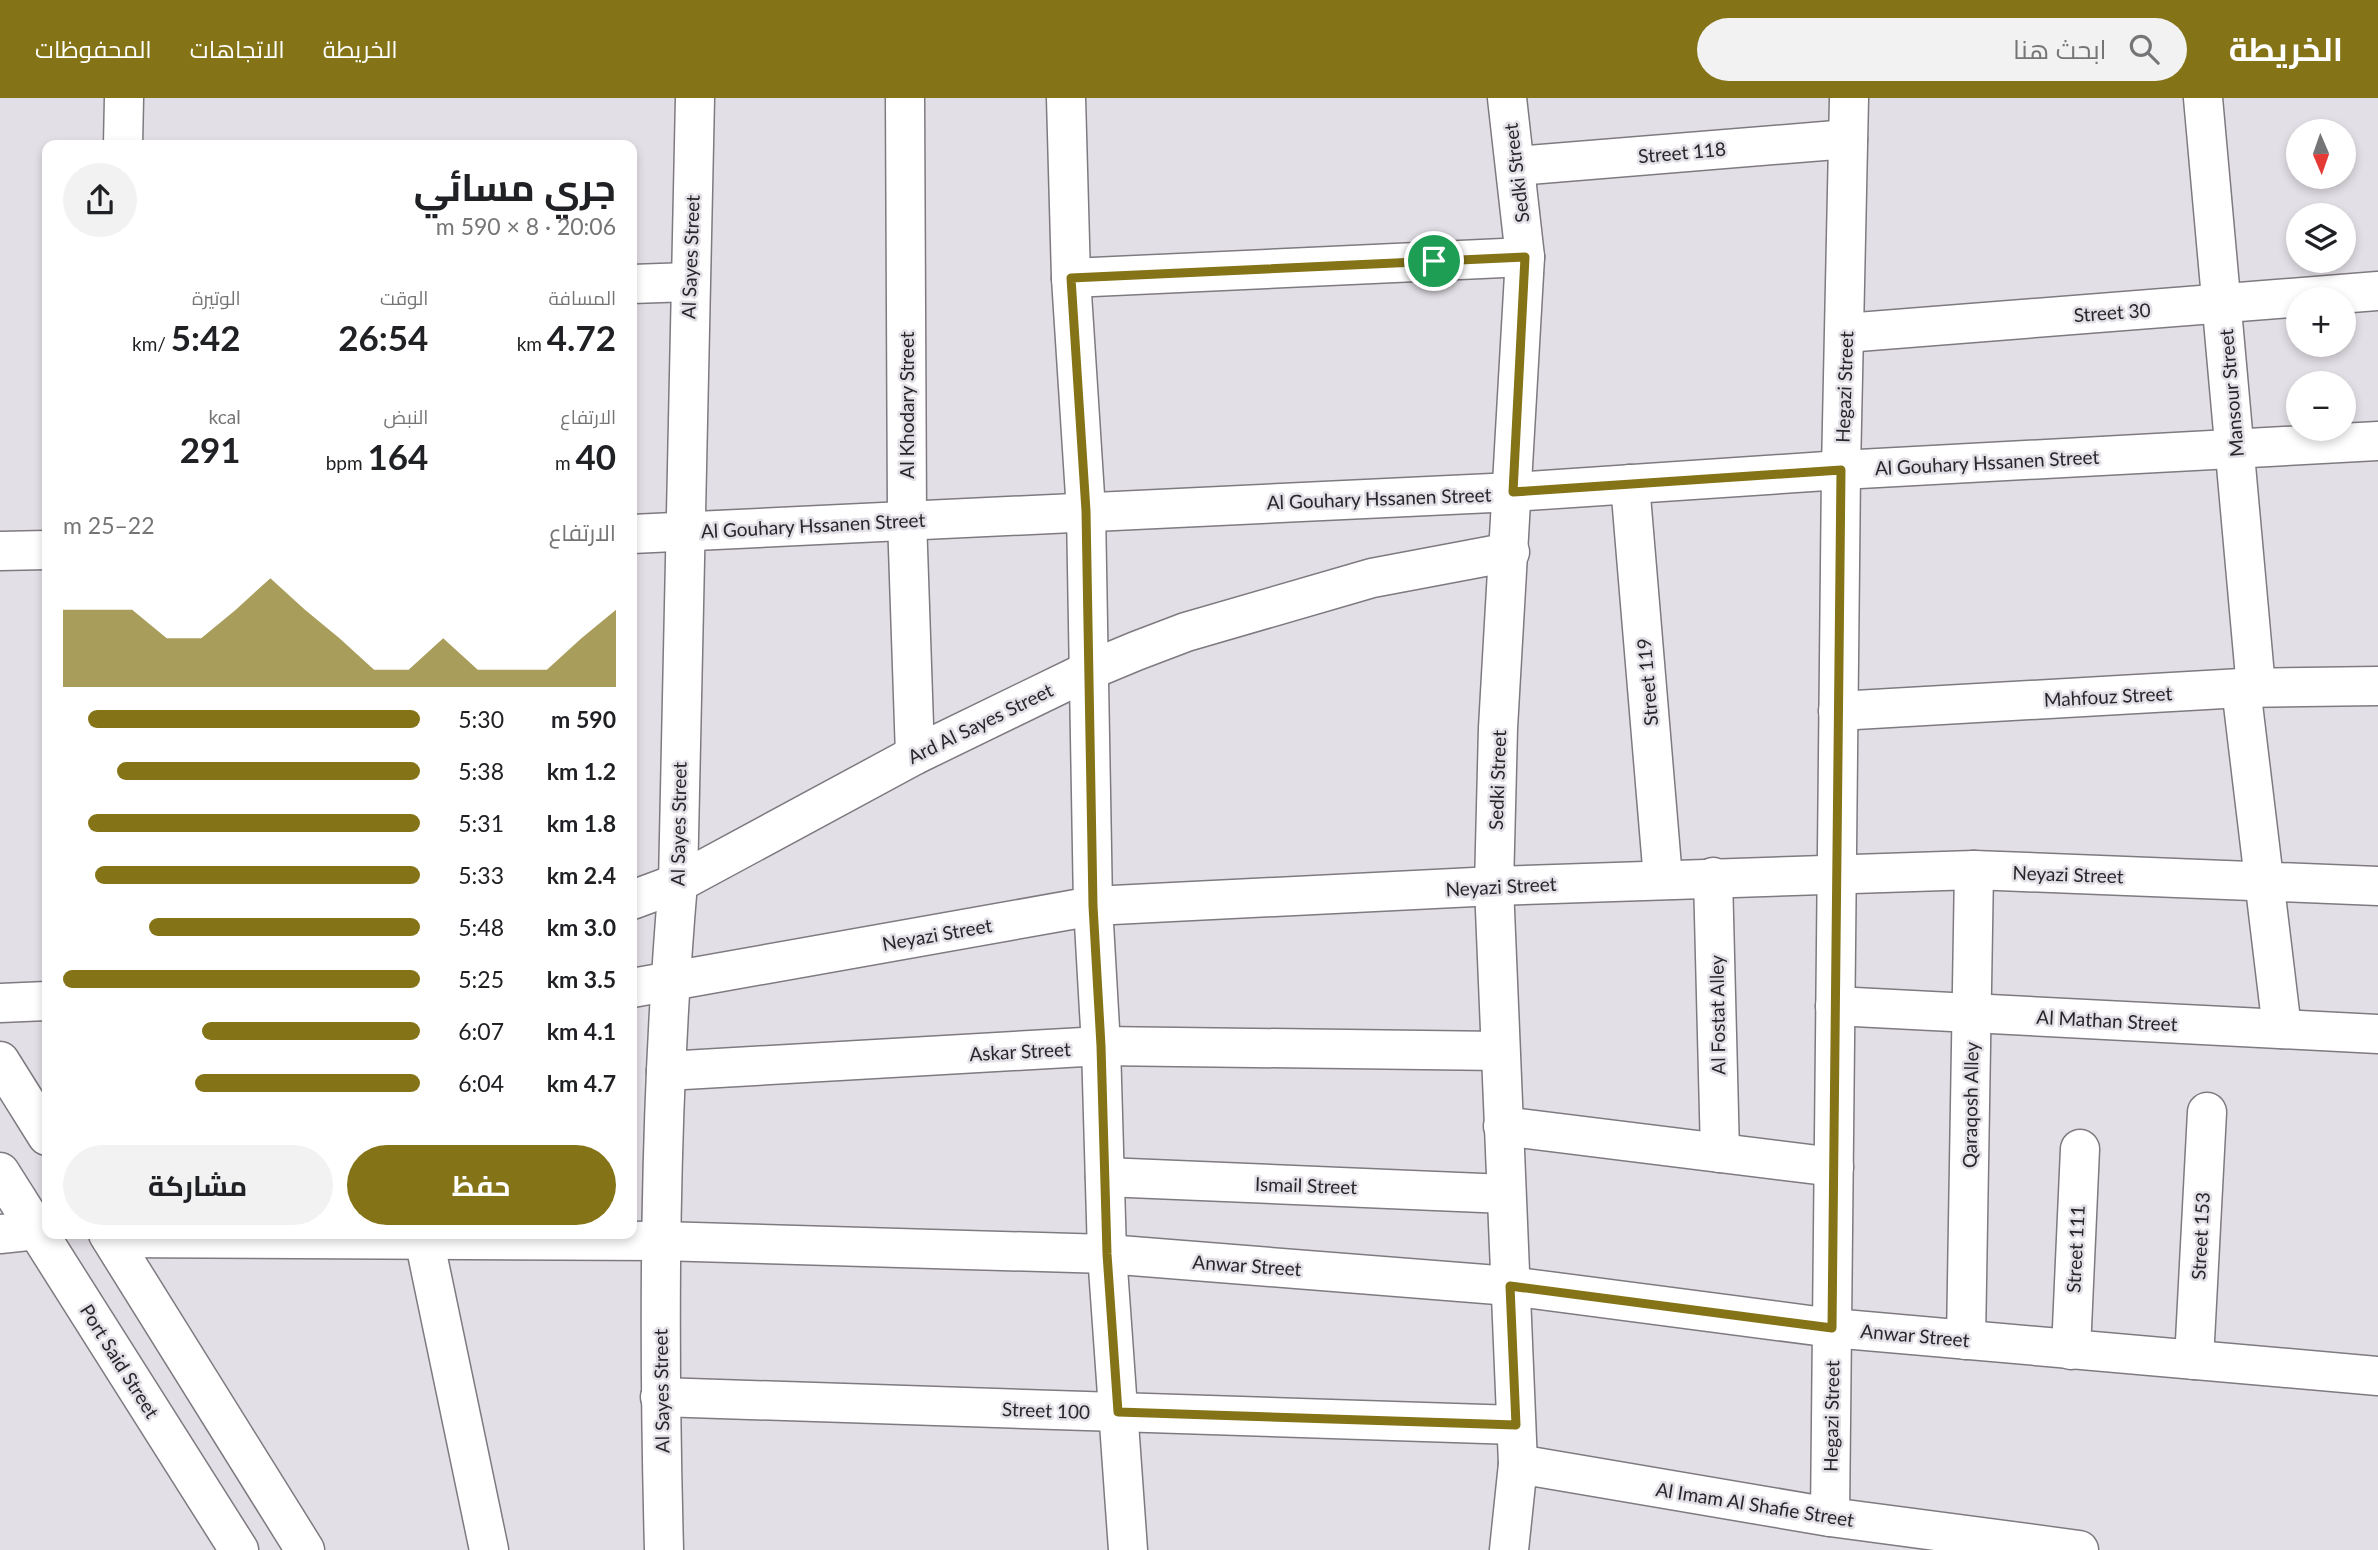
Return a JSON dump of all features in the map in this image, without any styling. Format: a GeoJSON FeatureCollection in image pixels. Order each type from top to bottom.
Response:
{"type":"FeatureCollection","features":[{"type":"Feature","properties":{"kind":"street"},"geometry":{"type":"LineString","coordinates":[[123,140],[124,98]]}},
{"type":"Feature","properties":{"kind":"street","name":"Al Sayes Street"},"geometry":{"type":"LineString","coordinates":[[664,1550],[660,1241],[670,981],[678,883],[695,98]]}},
{"type":"Feature","properties":{"kind":"street","name":"Al Khodary Street"},"geometry":{"type":"LineString","coordinates":[[905,98],[907,519],[915,755]]}},
{"type":"Feature","properties":{"kind":"street"},"geometry":{"type":"LineString","coordinates":[[1066,98],[1071,278],[1086,511],[1093,906],[1101,1046],[1107,1254],[1128,1550]]}},
{"type":"Feature","properties":{"kind":"street","name":"Sedki Street"},"geometry":{"type":"LineString","coordinates":[[1507,98],[1525,257],[1498,728],[1494,886],[1518,1464]]}},
{"type":"Feature","properties":{"kind":"street","name":"Hegazi Street"},"geometry":{"type":"LineString","coordinates":[[1830,1517],[1841,470],[1849,98]]}},
{"type":"Feature","properties":{"kind":"street","name":"Mansour Street"},"geometry":{"type":"LineString","coordinates":[[2203,98],[2235,448],[2264,882],[2281,1029]]}},
{"type":"Feature","properties":{"kind":"street","name":"Street 118"},"geometry":{"type":"LineString","coordinates":[[1516,166],[1848,139]]}},
{"type":"Feature","properties":{"kind":"street"},"geometry":{"type":"LineString","coordinates":[[1071,278],[1525,257]]}},
{"type":"Feature","properties":{"kind":"street"},"geometry":{"type":"LineString","coordinates":[[637,284],[690,282]]}},
{"type":"Feature","properties":{"kind":"street","name":"Street 30"},"geometry":{"type":"LineString","coordinates":[[1846,333],[2378,291]]}},
{"type":"Feature","properties":{"kind":"street","name":"Al Gouhary Hssanen Street"},"geometry":{"type":"LineString","coordinates":[[637,534],[1513,492],[1841,470],[2378,441]]}},
{"type":"Feature","properties":{"kind":"street","name":"Street 119"},"geometry":{"type":"LineString","coordinates":[[1630,484],[1663,879]]}},
{"type":"Feature","properties":{"kind":"street"},"geometry":{"type":"LineString","coordinates":[[0,551],[42,550]]}},
{"type":"Feature","properties":{"kind":"street","name":"Ard Al Sayes Street"},"geometry":{"type":"LineString","coordinates":[[637,898],[678,883],[915,755],[1088,671],[1185,632],[1372,578],[1510,552]]}},
{"type":"Feature","properties":{"kind":"street","name":"Mahfouz Street"},"geometry":{"type":"LineString","coordinates":[[1839,711],[2249,688],[2378,686]]}},
{"type":"Feature","properties":{"kind":"street","name":"Neyazi Street"},"geometry":{"type":"LineString","coordinates":[[637,987],[1093,906],[1836,872],[1974,870],[2378,886]]}},
{"type":"Feature","properties":{"kind":"street","name":"Qaraqosh Alley"},"geometry":{"type":"LineString","coordinates":[[1966,1340],[1974,870]]}},
{"type":"Feature","properties":{"kind":"street","name":"Al Fostat Alley"},"geometry":{"type":"LineString","coordinates":[[1713,877],[1720,1153]]}},
{"type":"Feature","properties":{"kind":"street"},"geometry":{"type":"LineString","coordinates":[[0,1003],[42,1001]]}},
{"type":"Feature","properties":{"kind":"street","name":"Al Mathan Street"},"geometry":{"type":"LineString","coordinates":[[1836,1006],[2378,1034]]}},
{"type":"Feature","properties":{"kind":"street","name":"Askar Street"},"geometry":{"type":"LineString","coordinates":[[666,1072],[1101,1046],[1500,1051]]}},
{"type":"Feature","properties":{"kind":"street"},"geometry":{"type":"LineString","coordinates":[[0,1060],[36,1098],[42,1119]]}},
{"type":"Feature","properties":{"kind":"street","name":"Street 153"},"geometry":{"type":"LineString","coordinates":[[2194,1360],[2207,1112]]}},
{"type":"Feature","properties":{"kind":"street"},"geometry":{"type":"LineString","coordinates":[[1503,1126],[1833,1167]]}},
{"type":"Feature","properties":{"kind":"street","name":"Street 111"},"geometry":{"type":"LineString","coordinates":[[2071,1350],[2080,1149]]}},
{"type":"Feature","properties":{"kind":"street","name":"Port Said Street"},"geometry":{"type":"LineString","coordinates":[[0,1172],[18,1232],[239,1550]]}},
{"type":"Feature","properties":{"kind":"street","name":"Ismail Street"},"geometry":{"type":"LineString","coordinates":[[1105,1177],[1506,1194]]}},
{"type":"Feature","properties":{"kind":"street"},"geometry":{"type":"LineString","coordinates":[[111,1239],[304,1550]]}},
{"type":"Feature","properties":{"kind":"street"},"geometry":{"type":"LineString","coordinates":[[424,1239],[489,1550]]}},
{"type":"Feature","properties":{"kind":"street","name":"Anwar Street"},"geometry":{"type":"LineString","coordinates":[[542,1239],[1107,1254],[1510,1286],[1832,1328],[2378,1376]]}},
{"type":"Feature","properties":{"kind":"street","name":"Street 100"},"geometry":{"type":"LineString","coordinates":[[660,1397],[1516,1425]]}},
{"type":"Feature","properties":{"kind":"street"},"geometry":{"type":"LineString","coordinates":[[1509,1550],[1518,1464]]}},
{"type":"Feature","properties":{"kind":"street","name":"Al Imam Al Shafie Street"},"geometry":{"type":"LineString","coordinates":[[1518,1464],[1830,1517],[2078,1550]]}},
{"type":"Feature","properties":{"kind":"route"},"geometry":{"type":"LineString","coordinates":[[1525,257],[1513,492],[1841,470],[1832,1328],[1510,1286],[1516,1425],[1118,1412],[1107,1254],[1101,1046],[1093,906],[1086,511],[1071,278],[1434,261],[1525,257]]}}]}
